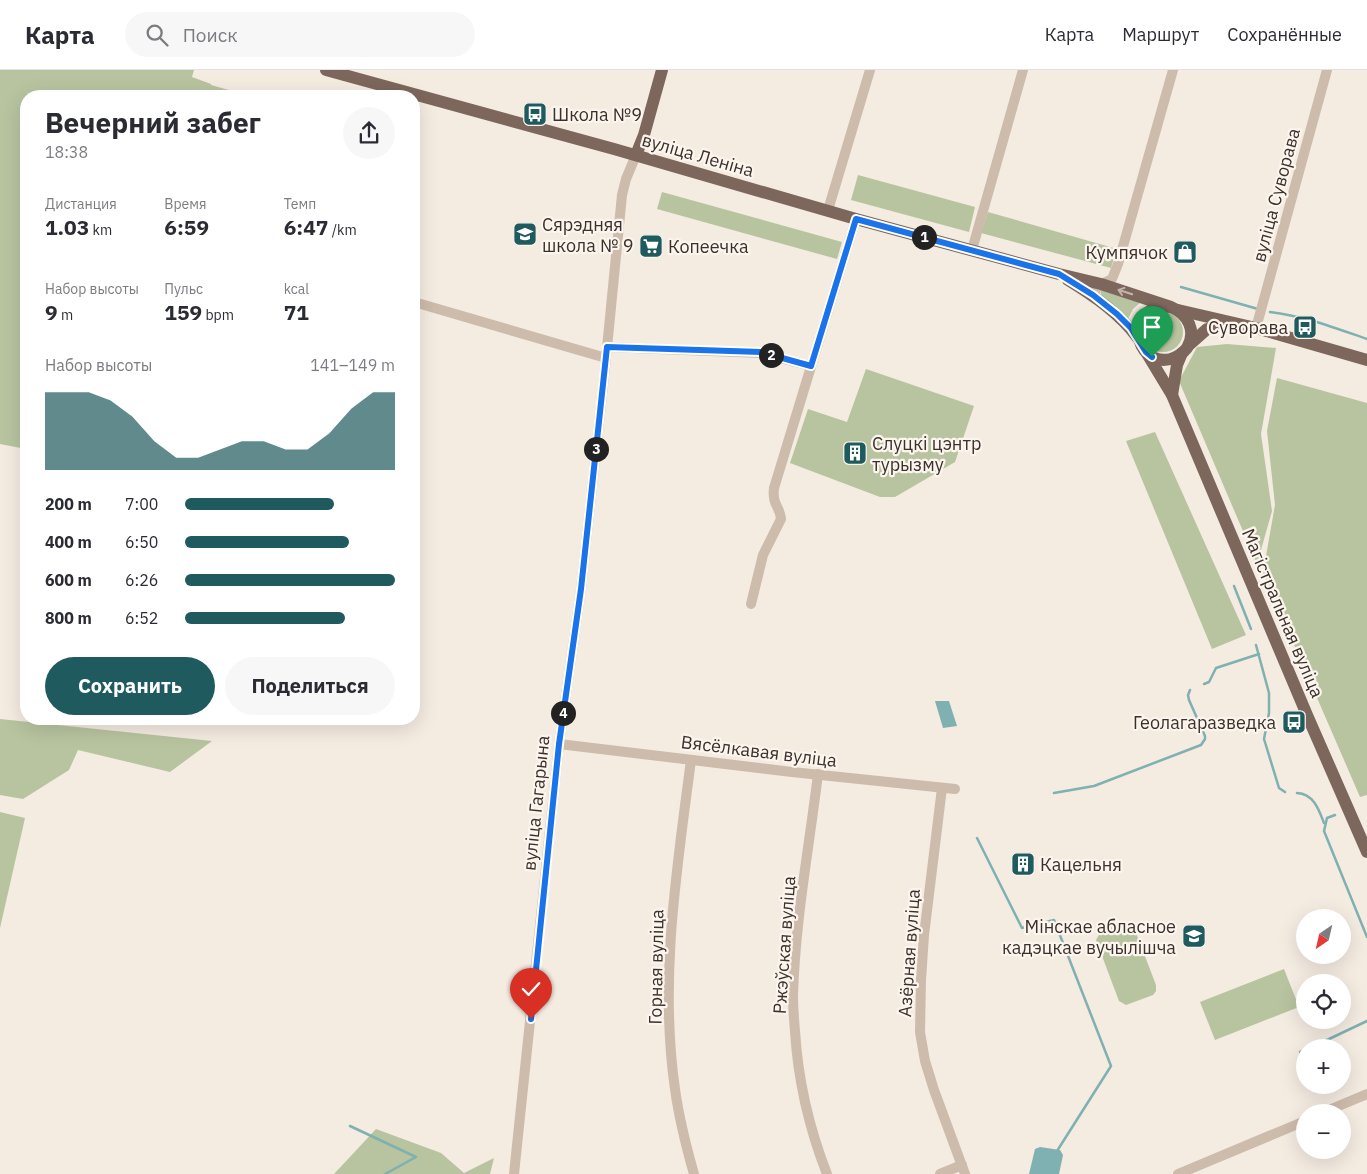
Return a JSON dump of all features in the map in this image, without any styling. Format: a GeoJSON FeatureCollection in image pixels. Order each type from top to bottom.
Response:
{"type":"FeatureCollection","features":[{"type":"Feature","properties":{"kind":"main road","name":"вуліца Леніна"},"geometry":{"type":"LineString","coordinates":[[326,70],[398,90]]}},
{"type":"Feature","properties":{"kind":"main road","name":"вуліца Гагарына"},"geometry":{"type":"LineString","coordinates":[[636,156],[644,135],[662,70]]}},
{"type":"Feature","properties":{"kind":"main road","name":"вуліца Леніна"},"geometry":{"type":"LineString","coordinates":[[420,96],[856,219],[1101,284],[1175,308],[1256,328],[1367,360]]}},
{"type":"Feature","properties":{"kind":"main road","name":"вуліца Леніна"},"geometry":{"type":"LineString","coordinates":[[1059,274],[1093,295],[1117,314],[1138,338]]}},
{"type":"Feature","properties":{"kind":"main road"},"geometry":{"type":"LineString","coordinates":[[1172,395],[1176,365],[1185,350],[1191,333],[1188,319],[1175,308],[1162,306],[1146,313],[1138,329],[1138,338],[1146,352],[1152,357],[1168,360],[1185,350]]}},
{"type":"Feature","properties":{"kind":"main road","name":"вуліца Леніна"},"geometry":{"type":"LineString","coordinates":[[1185,350],[1207,329],[1235,323]]}},
{"type":"Feature","properties":{"kind":"main road","name":"Магістральная вуліца"},"geometry":{"type":"LineString","coordinates":[[1146,352],[1172,395],[1365,848],[1367,863]]}},
{"type":"Feature","properties":{"kind":"street"},"geometry":{"type":"LineString","coordinates":[[828,210],[870,70]]}},
{"type":"Feature","properties":{"kind":"street"},"geometry":{"type":"LineString","coordinates":[[972,250],[1023,70]]}},
{"type":"Feature","properties":{"kind":"street"},"geometry":{"type":"LineString","coordinates":[[1093,295],[1101,284],[1112,279],[1118,264],[1173,70]]}},
{"type":"Feature","properties":{"kind":"street","name":"вуліца Суворава"},"geometry":{"type":"LineString","coordinates":[[1256,328],[1304,149],[1328,70]]}},
{"type":"Feature","properties":{"kind":"street","name":"вуліца Гагарына"},"geometry":{"type":"LineString","coordinates":[[514,1174],[559,744],[581,589],[622,195],[626,179],[636,156]]}},
{"type":"Feature","properties":{"kind":"street"},"geometry":{"type":"LineString","coordinates":[[751,604],[763,554],[781,519],[772,498],[774,488],[856,219]]}},
{"type":"Feature","properties":{"kind":"street"},"geometry":{"type":"LineString","coordinates":[[420,304],[606,358]]}},
{"type":"Feature","properties":{"kind":"street"},"geometry":{"type":"LineString","coordinates":[[607,347],[761,352],[811,366]]}},
{"type":"Feature","properties":{"kind":"street","name":"Вясёлкавая вуліца"},"geometry":{"type":"LineString","coordinates":[[559,744],[955,789]]}},
{"type":"Feature","properties":{"kind":"street","name":"Горная вуліца"},"geometry":{"type":"LineString","coordinates":[[691,760],[673,906],[669,1006],[675,1088],[683,1133],[694,1174]]}},
{"type":"Feature","properties":{"kind":"street","name":"Ржэўская вуліца"},"geometry":{"type":"LineString","coordinates":[[818,774],[798,932],[793,998],[796,1047],[803,1096],[815,1143],[827,1174]]}},
{"type":"Feature","properties":{"kind":"street","name":"Азёрная вуліца"},"geometry":{"type":"LineString","coordinates":[[942,788],[924,935],[920,1032],[928,1071],[963,1170]]}},
{"type":"Feature","properties":{"kind":"street"},"geometry":{"type":"LineString","coordinates":[[1343,1104],[1367,1094]]}},
{"type":"Feature","properties":{"kind":"street"},"geometry":{"type":"LineString","coordinates":[[1178,1174],[1296,1125]]}},
{"type":"Feature","properties":{"kind":"street"},"geometry":{"type":"LineString","coordinates":[[940,1174],[963,1170]]}},
{"type":"Feature","properties":{"kind":"green space"},"geometry":{"type":"Polygon","coordinates":[[[0,70],[194,70],[192,77],[229,90],[20,90],[20,448],[0,444],[0,70]]]}},
{"type":"Feature","properties":{"kind":"green space"},"geometry":{"type":"Polygon","coordinates":[[[858,175],[975,207],[969,232],[851,200],[858,175]]]}},
{"type":"Feature","properties":{"kind":"green space"},"geometry":{"type":"Polygon","coordinates":[[[662,192],[842,242],[837,259],[657,209],[662,192]]]}},
{"type":"Feature","properties":{"kind":"green space"},"geometry":{"type":"Polygon","coordinates":[[[988,212],[1117,249],[1111,268],[981,233],[988,212]]]}},
{"type":"Feature","properties":{"kind":"green space"},"geometry":{"type":"Polygon","coordinates":[[[1100,288],[1141,302],[1133,309],[1127,321],[1101,295],[1100,288]]]}},
{"type":"Feature","properties":{"kind":"green space"},"geometry":{"type":"Polygon","coordinates":[[[1163,312],[1177,318],[1183,332],[1177,346],[1163,352],[1149,346],[1143,332],[1149,318],[1163,312]]]}},
{"type":"Feature","properties":{"kind":"green space"},"geometry":{"type":"Polygon","coordinates":[[[1227,344],[1276,348],[1261,434],[1272,511],[1257,564],[1179,381],[1197,347],[1227,344]]]}},
{"type":"Feature","properties":{"kind":"green space"},"geometry":{"type":"Polygon","coordinates":[[[866,369],[974,406],[955,462],[895,497],[880,497],[790,463],[808,409],[847,422],[866,369]]]}},
{"type":"Feature","properties":{"kind":"green space"},"geometry":{"type":"Polygon","coordinates":[[[1277,378],[1367,403],[1367,795],[1360,797],[1263,573],[1275,505],[1267,431],[1277,378]]]}},
{"type":"Feature","properties":{"kind":"green space"},"geometry":{"type":"Polygon","coordinates":[[[1155,432],[1246,635],[1212,649],[1126,441],[1155,432]]]}},
{"type":"Feature","properties":{"kind":"green space"},"geometry":{"type":"Polygon","coordinates":[[[0,719],[20,721],[20,725],[58,725],[212,741],[170,772],[78,750],[69,770],[23,799],[0,795],[0,719]]]}},
{"type":"Feature","properties":{"kind":"green space"},"geometry":{"type":"Polygon","coordinates":[[[0,812],[25,818],[0,928],[0,812]]]}},
{"type":"Feature","properties":{"kind":"green space"},"geometry":{"type":"Polygon","coordinates":[[[1125,921],[1133,925],[1156,985],[1156,991],[1153,995],[1126,1005],[1119,1001],[1096,940],[1101,931],[1125,921]]]}},
{"type":"Feature","properties":{"kind":"green space"},"geometry":{"type":"Polygon","coordinates":[[[1284,969],[1296,999],[1296,1008],[1215,1040],[1200,1002],[1284,969]]]}},
{"type":"Feature","properties":{"kind":"green space"},"geometry":{"type":"Polygon","coordinates":[[[376,1129],[441,1153],[464,1173],[494,1158],[490,1174],[334,1174],[376,1129]]]}},
{"type":"Feature","properties":{"kind":"water"},"geometry":{"type":"Polygon","coordinates":[[[935,701],[949,701],[957,726],[943,728],[935,701]]]}},
{"type":"Feature","properties":{"kind":"water"},"geometry":{"type":"Polygon","coordinates":[[[1040,1147],[1060,1150],[1063,1155],[1059,1174],[1029,1174],[1035,1149],[1040,1147]]]}},
{"type":"Feature","properties":{"kind":"waterway"},"geometry":{"type":"LineString","coordinates":[[1181,287],[1258,309]]}},
{"type":"Feature","properties":{"kind":"waterway"},"geometry":{"type":"LineString","coordinates":[[1270,312],[1307,319],[1367,339]]}},
{"type":"Feature","properties":{"kind":"waterway"},"geometry":{"type":"LineString","coordinates":[[1234,586],[1251,629]]}},
{"type":"Feature","properties":{"kind":"waterway"},"geometry":{"type":"LineString","coordinates":[[1256,645],[1269,693],[1269,713],[1264,739],[1279,788],[1285,792]]}},
{"type":"Feature","properties":{"kind":"waterway"},"geometry":{"type":"LineString","coordinates":[[1204,684],[1209,682],[1216,668],[1259,654]]}},
{"type":"Feature","properties":{"kind":"waterway"},"geometry":{"type":"LineString","coordinates":[[1054,793],[1094,786],[1201,745],[1205,736],[1189,700],[1190,690]]}},
{"type":"Feature","properties":{"kind":"waterway"},"geometry":{"type":"LineString","coordinates":[[1297,793],[1308,796],[1312,800],[1318,808],[1324,823]]}},
{"type":"Feature","properties":{"kind":"waterway"},"geometry":{"type":"LineString","coordinates":[[1335,815],[1327,818],[1324,831],[1367,937]]}},
{"type":"Feature","properties":{"kind":"waterway"},"geometry":{"type":"LineString","coordinates":[[977,838],[1022,928],[1054,920],[1111,1066],[1057,1151]]}},
{"type":"Feature","properties":{"kind":"waterway"},"geometry":{"type":"LineString","coordinates":[[1329,1039],[1367,1021]]}},
{"type":"Feature","properties":{"kind":"waterway"},"geometry":{"type":"LineString","coordinates":[[350,1126],[416,1157],[385,1174]]}},
{"type":"Feature","properties":{"kind":"place","name":"Школа №9"},"geometry":{"type":"Point","coordinates":[535,114]}},
{"type":"Feature","properties":{"kind":"place","name":"Сярэдняя школа № 9"},"geometry":{"type":"Point","coordinates":[525,234]}},
{"type":"Feature","properties":{"kind":"place","name":"Копеечка"},"geometry":{"type":"Point","coordinates":[651,246]}},
{"type":"Feature","properties":{"kind":"place","name":"Кумпячок"},"geometry":{"type":"Point","coordinates":[1185,252]}},
{"type":"Feature","properties":{"kind":"place","name":"Суворава"},"geometry":{"type":"Point","coordinates":[1305,327]}},
{"type":"Feature","properties":{"kind":"place","name":"Слуцкі цэнтр турызму"},"geometry":{"type":"Point","coordinates":[855,453]}},
{"type":"Feature","properties":{"kind":"place","name":"Геолагаразведка"},"geometry":{"type":"Point","coordinates":[1294,722]}},
{"type":"Feature","properties":{"kind":"place","name":"Кацельня"},"geometry":{"type":"Point","coordinates":[1023,864]}},
{"type":"Feature","properties":{"kind":"place","name":"Мінскае абласное кадэцкае вучылішча"},"geometry":{"type":"Point","coordinates":[1194,936]}},
{"type":"Feature","properties":{"kind":"route"},"geometry":{"type":"LineString","coordinates":[[531,1019],[559,744],[581,589],[607,347],[761,352],[811,366],[856,219],[1059,274],[1093,295],[1117,314],[1131,328],[1141,346],[1152,357]]}}]}
